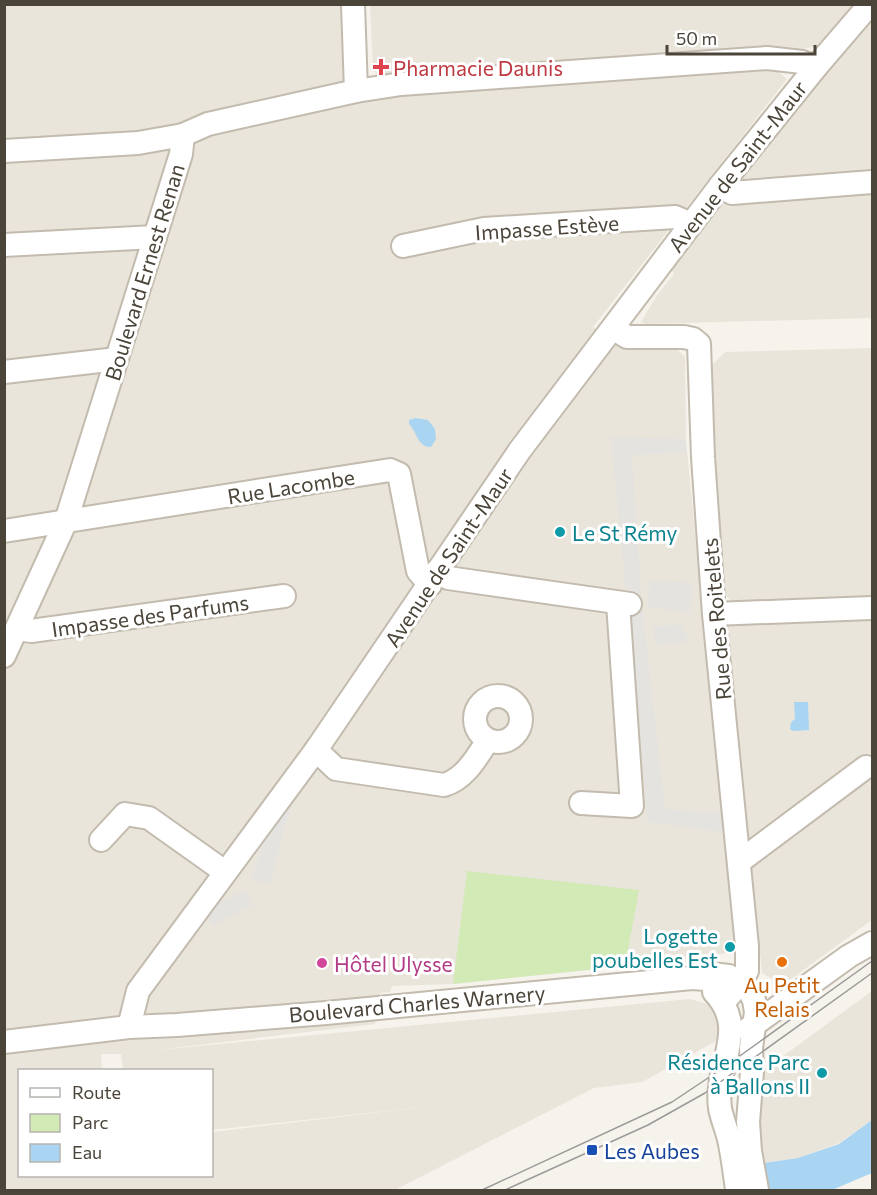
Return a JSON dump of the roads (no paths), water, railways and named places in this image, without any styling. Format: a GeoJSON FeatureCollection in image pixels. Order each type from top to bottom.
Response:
{"type":"FeatureCollection","features":[{"type":"Feature","properties":{"kind":"street"},"geometry":{"type":"LineString","coordinates":[[353,4],[356,91]]}},
{"type":"Feature","properties":{"kind":"street","name":"Avenue de Saint-Maur"},"geometry":{"type":"LineString","coordinates":[[129,1027],[138,991],[316,750],[520,450],[720,186],[870,4]]}},
{"type":"Feature","properties":{"kind":"street","name":"Boulevard Ernest Renan"},"geometry":{"type":"LineString","coordinates":[[4,656],[66,521],[181,154],[183,135],[208,124],[356,91],[401,84],[767,58],[802,62],[816,67]]}},
{"type":"Feature","properties":{"kind":"street"},"geometry":{"type":"LineString","coordinates":[[4,151],[138,143],[183,135]]}},
{"type":"Feature","properties":{"kind":"street"},"geometry":{"type":"LineString","coordinates":[[720,186],[732,193],[873,182]]}},
{"type":"Feature","properties":{"kind":"street","name":"Impasse Estève"},"geometry":{"type":"LineString","coordinates":[[403,246],[484,229],[675,218],[691,224]]}},
{"type":"Feature","properties":{"kind":"street"},"geometry":{"type":"LineString","coordinates":[[4,245],[155,237]]}},
{"type":"Feature","properties":{"kind":"street","name":"Rue des Roitelets"},"geometry":{"type":"LineString","coordinates":[[613,328],[627,337],[684,337],[693,339],[699,344],[703,457],[714,614],[747,946],[747,971],[740,983]]}},
{"type":"Feature","properties":{"kind":"street"},"geometry":{"type":"LineString","coordinates":[[4,372],[117,359]]}},
{"type":"Feature","properties":{"kind":"street","name":"Rue Lacombe"},"geometry":{"type":"LineString","coordinates":[[66,521],[390,470],[399,474],[418,571],[434,578]]}},
{"type":"Feature","properties":{"kind":"street"},"geometry":{"type":"LineString","coordinates":[[4,531],[66,521]]}},
{"type":"Feature","properties":{"kind":"street"},"geometry":{"type":"LineString","coordinates":[[434,578],[448,578],[624,603],[632,806],[581,803]]}},
{"type":"Feature","properties":{"kind":"street","name":"Impasse des Parfums"},"geometry":{"type":"LineString","coordinates":[[17,629],[31,631],[284,596]]}},
{"type":"Feature","properties":{"kind":"street"},"geometry":{"type":"LineString","coordinates":[[714,614],[873,608]]}},
{"type":"Feature","properties":{"kind":"street"},"geometry":{"type":"LineString","coordinates":[[316,750],[336,769],[444,785],[453,782],[472,764],[488,740]]}},
{"type":"Feature","properties":{"kind":"street"},"geometry":{"type":"LineString","coordinates":[[740,862],[866,767]]}},
{"type":"Feature","properties":{"kind":"street"},"geometry":{"type":"LineString","coordinates":[[101,840],[125,814],[149,818],[225,872]]}},
{"type":"Feature","properties":{"kind":"street"},"geometry":{"type":"LineString","coordinates":[[730,1042],[849,956],[873,943]]}},
{"type":"Feature","properties":{"kind":"street","name":"Boulevard Charles Warnery"},"geometry":{"type":"LineString","coordinates":[[129,1027],[315,1014],[646,982],[706,979],[711,974],[729,976],[740,983]]}},
{"type":"Feature","properties":{"kind":"street"},"geometry":{"type":"LineString","coordinates":[[706,979],[707,984],[723,1002],[729,1013],[730,1042],[720,1083],[720,1107],[730,1142],[737,1191]]}},
{"type":"Feature","properties":{"kind":"street"},"geometry":{"type":"LineString","coordinates":[[723,1002],[740,983],[750,992],[754,1000],[756,1012],[751,1048],[752,1071],[748,1122],[757,1191]]}},
{"type":"Feature","properties":{"kind":"street"},"geometry":{"type":"LineString","coordinates":[[4,1042],[129,1027]]}},
{"type":"Feature","properties":{"kind":"water"},"geometry":{"type":"Polygon","coordinates":[[[415,418],[428,420],[435,429],[436,439],[431,447],[420,442],[409,424],[409,420],[415,418]]]}},
{"type":"Feature","properties":{"kind":"water"},"geometry":{"type":"Polygon","coordinates":[[[794,702],[808,702],[809,730],[793,731],[790,729],[791,722],[795,719],[794,702]]]}},
{"type":"Feature","properties":{"kind":"water"},"geometry":{"type":"Polygon","coordinates":[[[872,1120],[872,1173],[832,1190],[769,1190],[764,1163],[798,1158],[839,1144],[872,1120]]]}},
{"type":"Feature","properties":{"kind":"tram line"},"geometry":{"type":"LineString","coordinates":[[482,1190],[672,1102],[872,961]]}},
{"type":"Feature","properties":{"kind":"tram line"},"geometry":{"type":"LineString","coordinates":[[505,1190],[648,1125],[705,1093],[872,973]]}},
{"type":"Feature","properties":{"kind":"place","name":"Pharmacie Daunis"},"geometry":{"type":"Point","coordinates":[381,67]}},
{"type":"Feature","properties":{"kind":"place","name":"Le St Rémy"},"geometry":{"type":"Point","coordinates":[560,532]}},
{"type":"Feature","properties":{"kind":"place","name":"Logette poubelles Est"},"geometry":{"type":"Point","coordinates":[730,947]}},
{"type":"Feature","properties":{"kind":"place","name":"Au Petit Relais"},"geometry":{"type":"Point","coordinates":[782,962]}},
{"type":"Feature","properties":{"kind":"place","name":"Hôtel Ulysse"},"geometry":{"type":"Point","coordinates":[322,963]}},
{"type":"Feature","properties":{"kind":"place","name":"Résidence Parc à Ballons II"},"geometry":{"type":"Point","coordinates":[822,1073]}},
{"type":"Feature","properties":{"kind":"place","name":"Les Aubes"},"geometry":{"type":"Point","coordinates":[592,1150]}}]}
